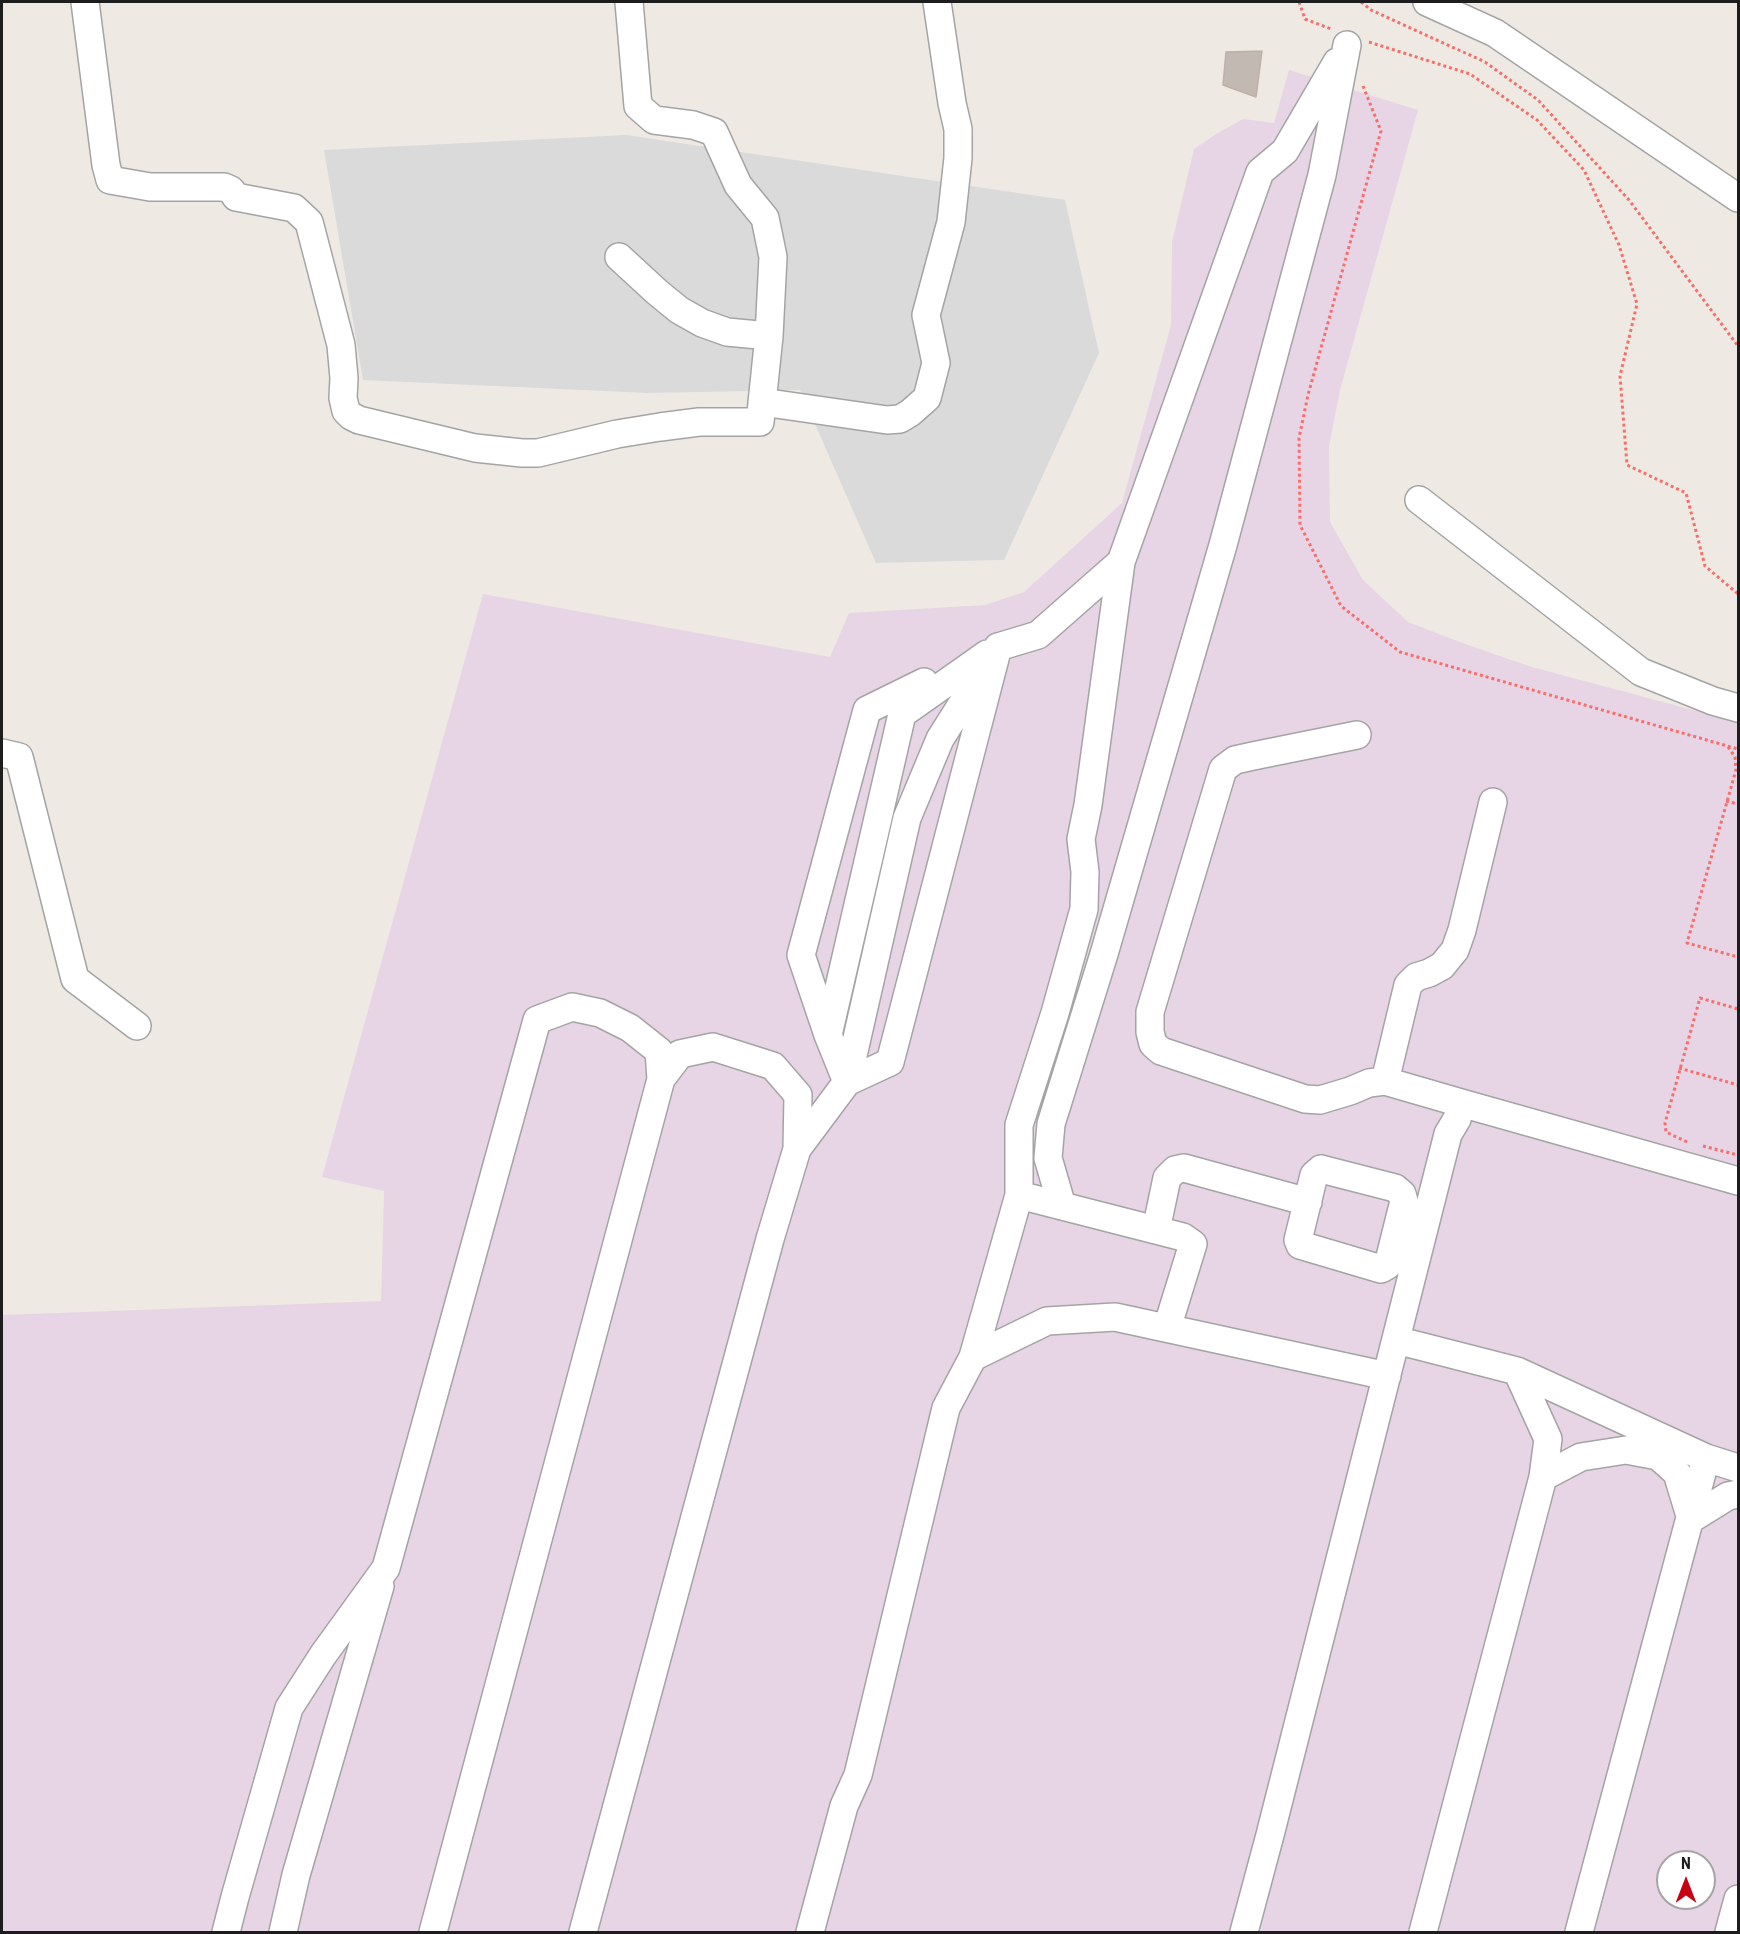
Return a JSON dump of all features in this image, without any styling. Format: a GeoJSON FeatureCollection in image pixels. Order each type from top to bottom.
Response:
{"type":"FeatureCollection","features":[{"type":"Feature","properties":{"kind":"street"},"geometry":{"type":"LineString","coordinates":[[85,2],[106,165],[110,180],[150,187],[224,187],[231,190],[236,197],[294,208],[309,222],[341,345],[344,406],[351,416],[475,448],[522,453],[538,453],[616,434],[660,427],[699,422],[760,422],[769,336],[773,257],[765,218],[738,185],[714,132],[693,125],[654,120],[638,106],[629,2]]}},
{"type":"Feature","properties":{"kind":"street"},"geometry":{"type":"LineString","coordinates":[[762,402],[887,420],[900,419],[927,398],[936,363],[926,315],[951,222],[958,159],[958,129],[952,104],[937,2]]}},
{"type":"Feature","properties":{"kind":"street"},"geometry":{"type":"LineString","coordinates":[[1427,2],[1495,33],[1738,198]]}},
{"type":"Feature","properties":{"kind":"street"},"geometry":{"type":"LineString","coordinates":[[810,1932],[844,1806],[858,1775],[946,1408],[973,1357],[1019,1195],[1019,1125],[1055,1013],[1084,909],[1085,872],[1081,839],[1088,805],[1121,562],[1260,172],[1285,151],[1347,45],[1322,175],[1222,545],[1104,954],[1051,1124],[1048,1158],[1062,1206]]}},
{"type":"Feature","properties":{"kind":"street"},"geometry":{"type":"LineString","coordinates":[[620,257],[679,310],[702,323],[727,332],[769,336]]}},
{"type":"Feature","properties":{"kind":"street"},"geometry":{"type":"LineString","coordinates":[[1419,500],[1641,672],[1713,701],[1738,708]]}},
{"type":"Feature","properties":{"kind":"street"},"geometry":{"type":"LineString","coordinates":[[847,1082],[828,1035],[801,955],[867,710],[998,646],[1038,635],[1121,562]]}},
{"type":"Feature","properties":{"kind":"street"},"geometry":{"type":"LineString","coordinates":[[828,1035],[902,714],[998,646]]}},
{"type":"Feature","properties":{"kind":"street"},"geometry":{"type":"LineString","coordinates":[[847,1082],[890,1062],[998,646]]}},
{"type":"Feature","properties":{"kind":"street"},"geometry":{"type":"LineString","coordinates":[[797,1149],[847,1082],[907,818],[940,739],[998,646]]}},
{"type":"Feature","properties":{"kind":"street"},"geometry":{"type":"LineString","coordinates":[[1357,735],[1235,760],[1223,768],[1152,1003],[1150,1032],[1153,1044],[1161,1051],[1305,1099],[1320,1100],[1368,1083],[1385,1081],[1738,1180]]}},
{"type":"Feature","properties":{"kind":"street"},"geometry":{"type":"LineString","coordinates":[[2,753],[19,757],[75,979],[137,1026]]}},
{"type":"Feature","properties":{"kind":"street"},"geometry":{"type":"LineString","coordinates":[[1385,1081],[1408,985],[1416,977],[1442,966],[1455,950],[1462,930],[1493,802]]}},
{"type":"Feature","properties":{"kind":"street"},"geometry":{"type":"LineString","coordinates":[[283,1932],[296,1875],[386,1568],[537,1020],[572,1007],[600,1012],[630,1028],[659,1051],[660,1079],[433,1932]]}},
{"type":"Feature","properties":{"kind":"street"},"geometry":{"type":"LineString","coordinates":[[583,1932],[770,1239],[797,1149],[798,1095],[772,1066],[713,1047],[680,1054],[660,1079]]}},
{"type":"Feature","properties":{"kind":"street"},"geometry":{"type":"LineString","coordinates":[[1244,1932],[1396,1340],[1406,1247],[1404,1201],[1402,1194],[1395,1188],[1321,1169],[1314,1174],[1298,1240],[1300,1245],[1382,1269],[1406,1247],[1448,1134],[1457,1119],[1461,1103]]}},
{"type":"Feature","properties":{"kind":"street"},"geometry":{"type":"LineString","coordinates":[[1156,1230],[1167,1178],[1175,1170],[1184,1168],[1308,1202]]}},
{"type":"Feature","properties":{"kind":"street"},"geometry":{"type":"LineString","coordinates":[[1019,1195],[1183,1237],[1193,1244],[1167,1328]]}},
{"type":"Feature","properties":{"kind":"street"},"geometry":{"type":"LineString","coordinates":[[973,1357],[1047,1321],[1115,1317],[1386,1376]]}},
{"type":"Feature","properties":{"kind":"street"},"geometry":{"type":"LineString","coordinates":[[1396,1340],[1517,1371],[1707,1458],[1738,1468]]}},
{"type":"Feature","properties":{"kind":"street"},"geometry":{"type":"LineString","coordinates":[[1423,1932],[1543,1477],[1548,1439],[1517,1371]]}},
{"type":"Feature","properties":{"kind":"street"},"geometry":{"type":"LineString","coordinates":[[1543,1477],[1581,1457],[1626,1450],[1658,1456],[1677,1473],[1691,1519]]}},
{"type":"Feature","properties":{"kind":"street"},"geometry":{"type":"LineString","coordinates":[[1578,1932],[1707,1458]]}},
{"type":"Feature","properties":{"kind":"street"},"geometry":{"type":"LineString","coordinates":[[1691,1519],[1728,1496],[1738,1494]]}},
{"type":"Feature","properties":{"kind":"street"},"geometry":{"type":"LineString","coordinates":[[226,1932],[289,1708],[322,1654],[386,1568]]}},
{"type":"Feature","properties":{"kind":"street"},"geometry":{"type":"LineString","coordinates":[[1729,1932],[1738,1899]]}},
{"type":"Feature","properties":{"kind":"path"},"geometry":{"type":"LineString","coordinates":[[1299,2],[1305,19],[1332,30]]}},
{"type":"Feature","properties":{"kind":"path"},"geometry":{"type":"LineString","coordinates":[[1361,2],[1371,10],[1485,62],[1538,100],[1629,200],[1738,346]]}},
{"type":"Feature","properties":{"kind":"path"},"geometry":{"type":"LineString","coordinates":[[1362,40],[1470,74],[1537,120],[1584,170],[1619,245],[1636,304],[1620,376],[1627,465],[1686,494],[1705,566],[1738,594]]}},
{"type":"Feature","properties":{"kind":"path"},"geometry":{"type":"LineString","coordinates":[[1727,746],[1735,757],[1736,770],[1687,943],[1738,957]]}},
{"type":"Feature","properties":{"kind":"path"},"geometry":{"type":"LineString","coordinates":[[1726,801],[1738,804]]}},
{"type":"Feature","properties":{"kind":"path"},"geometry":{"type":"LineString","coordinates":[[1738,1009],[1700,998],[1665,1123],[1666,1132],[1687,1141],[1738,1155]]}},
{"type":"Feature","properties":{"kind":"path"},"geometry":{"type":"LineString","coordinates":[[1679,1068],[1738,1085]]}},
{"type":"Feature","properties":{"kind":"shaded area"},"geometry":{"type":"Polygon","coordinates":[[[1289,70],[1418,110],[1340,390],[1329,446],[1330,522],[1363,580],[1408,622],[1465,644],[1532,667],[1738,722],[1738,1932],[2,1932],[2,1315],[381,1301],[384,1191],[322,1177],[483,594],[830,657],[849,613],[985,605],[1024,592],[1122,503],[1171,325],[1172,242],[1194,149],[1243,119],[1274,123],[1289,70]]]}},
{"type":"Feature","properties":{"kind":"shaded area"},"geometry":{"type":"Polygon","coordinates":[[[626,135],[1065,200],[1099,353],[1004,560],[876,563],[800,390],[648,393],[363,380],[324,150],[626,135]]]}},
{"type":"Feature","properties":{"kind":"building"},"geometry":{"type":"Polygon","coordinates":[[[1262,51],[1256,97],[1223,85],[1226,52],[1262,51]]]}}]}
